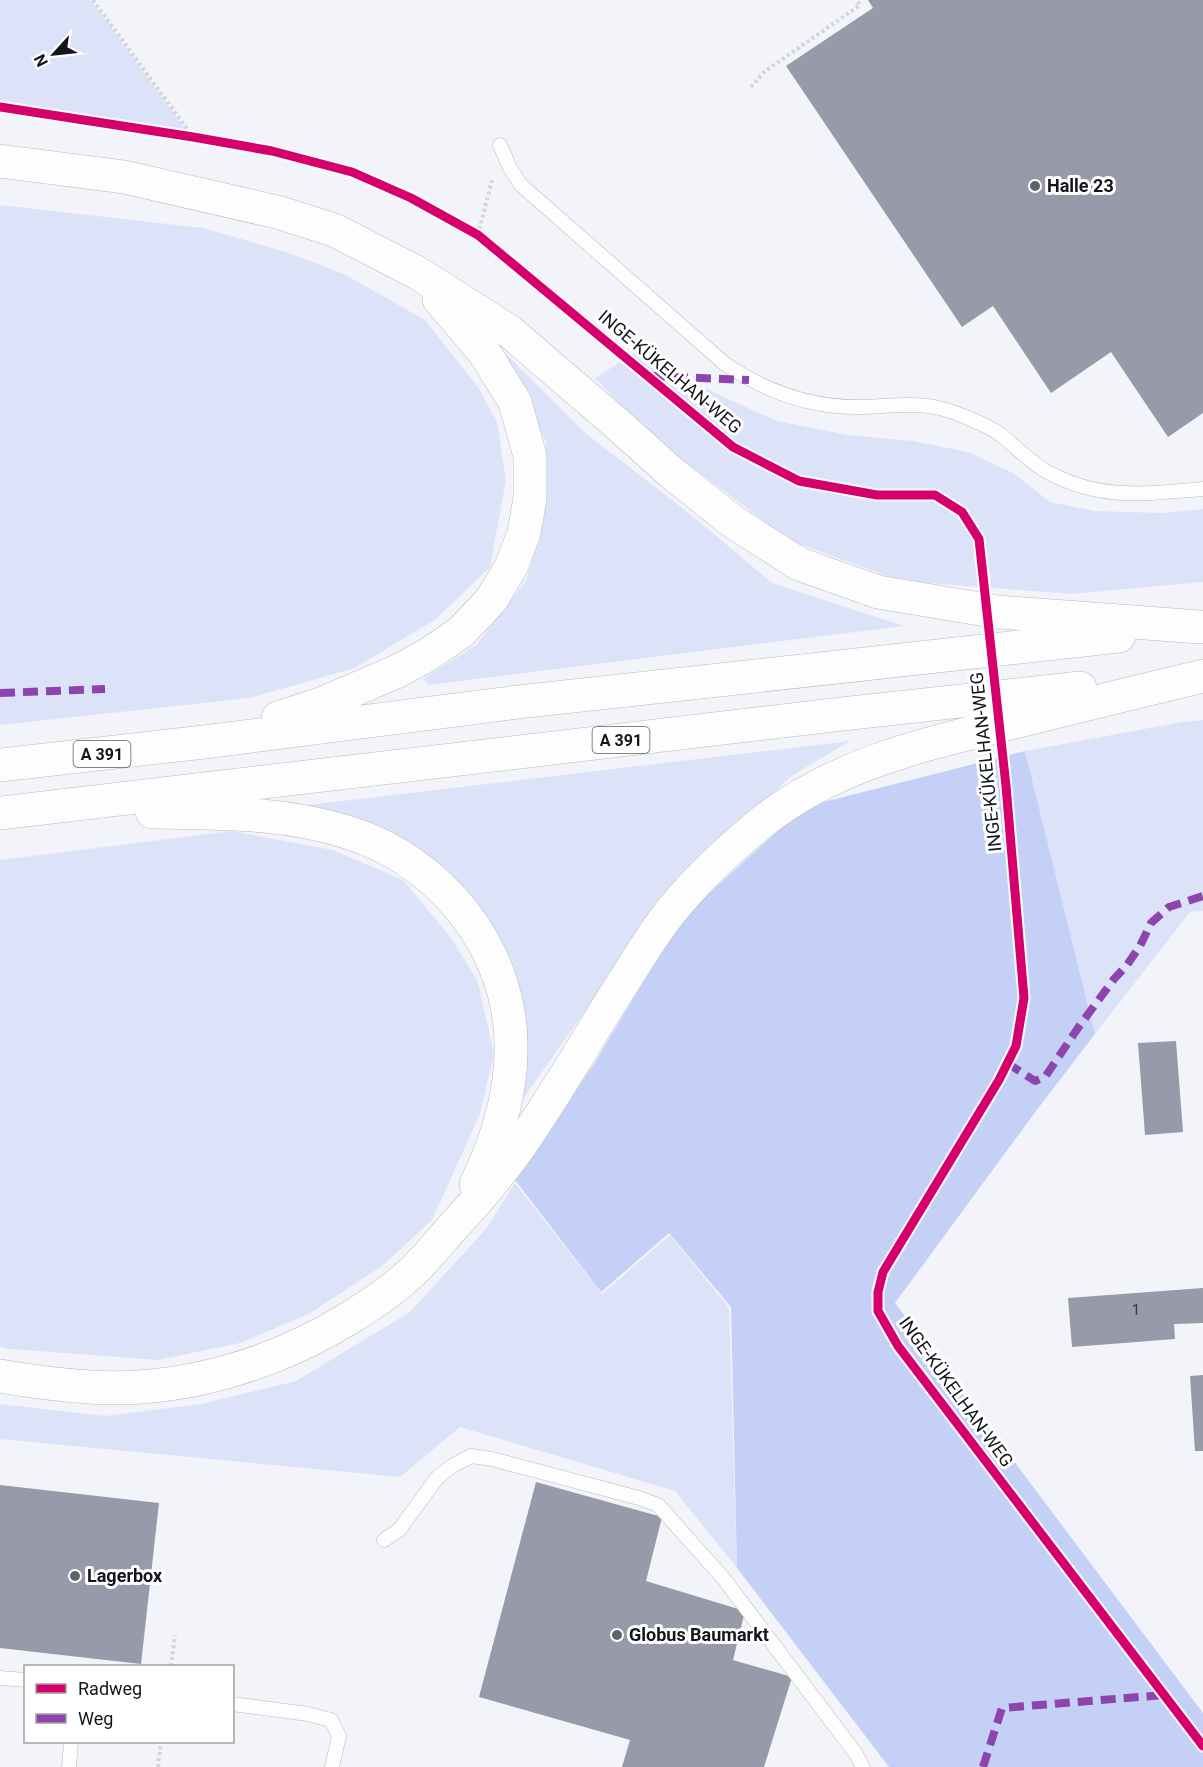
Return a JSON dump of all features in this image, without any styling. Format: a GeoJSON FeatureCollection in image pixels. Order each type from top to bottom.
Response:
{"type":"FeatureCollection","features":[{"type":"Feature","properties":{"kind":"highway"},"geometry":{"type":"LineString","coordinates":[[0,161],[124,177],[277,212],[334,230],[416,272],[509,331],[673,474],[732,520],[799,564],[878,592],[998,612],[1201,626]]}},
{"type":"Feature","properties":{"kind":"highway"},"geometry":{"type":"LineString","coordinates":[[204,742],[321,704],[398,671],[429,654],[461,632],[492,599],[511,567],[524,533],[530,498],[530,456],[515,402],[484,352],[416,272]]}},
{"type":"Feature","properties":{"kind":"highway","name":"A 391"},"geometry":{"type":"LineString","coordinates":[[0,765],[510,703],[1201,626]]}},
{"type":"Feature","properties":{"kind":"highway"},"geometry":{"type":"LineString","coordinates":[[0,1376],[32,1382],[102,1387],[152,1385],[226,1373],[324,1335],[373,1304],[411,1274],[480,1198],[525,1139],[663,922],[699,880],[760,824],[790,801],[848,770],[929,743],[1203,675]]}},
{"type":"Feature","properties":{"kind":"highway","name":"A 391"},"geometry":{"type":"LineString","coordinates":[[0,813],[807,718],[1203,675]]}},
{"type":"Feature","properties":{"kind":"highway"},"geometry":{"type":"LineString","coordinates":[[39,808],[265,815],[312,822],[352,833],[390,850],[419,868],[445,890],[467,916],[485,945],[499,976],[508,1009],[511,1043],[510,1077],[501,1121],[486,1163],[467,1203],[441,1240]]}},
{"type":"Feature","properties":{"kind":"lane"},"geometry":{"type":"LineString","coordinates":[[500,145],[510,168],[521,185],[725,364],[749,380],[776,393],[828,405],[857,407],[917,405],[940,408],[999,433],[1042,469],[1075,484],[1101,492],[1151,494],[1203,489]]}},
{"type":"Feature","properties":{"kind":"lane"},"geometry":{"type":"LineString","coordinates":[[384,1540],[399,1530],[437,1478],[452,1466],[471,1456],[492,1459],[639,1497],[657,1505],[723,1578],[856,1754],[863,1767]]}},
{"type":"Feature","properties":{"kind":"lane"},"geometry":{"type":"LineString","coordinates":[[0,1678],[24,1680]]}},
{"type":"Feature","properties":{"kind":"lane"},"geometry":{"type":"LineString","coordinates":[[234,1704],[309,1713],[331,1720],[339,1736],[332,1767]]}},
{"type":"Feature","properties":{"kind":"lane"},"geometry":{"type":"LineString","coordinates":[[69,1767],[71,1743]]}},
{"type":"Feature","properties":{"kind":"path"},"geometry":{"type":"LineString","coordinates":[[93,0],[193,136]]}},
{"type":"Feature","properties":{"kind":"path"},"geometry":{"type":"LineString","coordinates":[[751,87],[764,72],[860,5],[857,0]]}},
{"type":"Feature","properties":{"kind":"path"},"geometry":{"type":"LineString","coordinates":[[182,135],[204,139]]}},
{"type":"Feature","properties":{"kind":"path"},"geometry":{"type":"LineString","coordinates":[[478,235],[500,145]]}},
{"type":"Feature","properties":{"kind":"path"},"geometry":{"type":"LineString","coordinates":[[468,229],[486,241]]}},
{"type":"Feature","properties":{"kind":"path"},"geometry":{"type":"LineString","coordinates":[[171,1665],[175,1635]]}},
{"type":"Feature","properties":{"kind":"path"},"geometry":{"type":"LineString","coordinates":[[158,1767],[161,1743]]}},
{"type":"Feature","properties":{"kind":"shaded area"},"geometry":{"type":"Polygon","coordinates":[[[0,0],[91,0],[188,133],[0,100],[0,0]]]}},
{"type":"Feature","properties":{"kind":"shaded area"},"geometry":{"type":"Polygon","coordinates":[[[0,205],[203,228],[286,252],[344,274],[425,320],[478,387],[497,422],[506,480],[490,567],[436,619],[355,668],[250,698],[0,725],[0,205]]]}},
{"type":"Feature","properties":{"kind":"shaded area"},"geometry":{"type":"Polygon","coordinates":[[[499,347],[584,432],[690,514],[772,583],[904,626],[428,685],[423,679],[476,645],[526,581],[545,513],[546,442],[499,347]]]}},
{"type":"Feature","properties":{"kind":"shaded area"},"geometry":{"type":"Polygon","coordinates":[[[636,352],[719,395],[777,421],[848,435],[913,441],[968,452],[1013,473],[1050,502],[1095,511],[1164,513],[1203,509],[1203,582],[1071,594],[901,581],[791,541],[655,440],[595,378],[636,352]]]}},
{"type":"Feature","properties":{"kind":"shaded area"},"geometry":{"type":"Polygon","coordinates":[[[1203,720],[1203,911],[1190,912],[1095,1034],[1025,751],[1203,720]]]}},
{"type":"Feature","properties":{"kind":"shaded area"},"geometry":{"type":"Polygon","coordinates":[[[850,741],[790,777],[662,902],[518,1106],[524,1035],[452,881],[308,805],[850,741]]]}},
{"type":"Feature","properties":{"kind":"shaded area"},"geometry":{"type":"Polygon","coordinates":[[[1025,751],[1095,1034],[895,1303],[1203,1713],[1203,1767],[889,1767],[737,1568],[731,1307],[669,1233],[601,1292],[515,1180],[594,1064],[681,919],[804,807],[1025,751]]]}},
{"type":"Feature","properties":{"kind":"shaded area"},"geometry":{"type":"Polygon","coordinates":[[[232,831],[333,850],[403,880],[452,939],[478,982],[494,1054],[480,1114],[432,1220],[382,1266],[309,1314],[240,1343],[158,1360],[0,1347],[0,860],[232,831]]]}},
{"type":"Feature","properties":{"kind":"shaded area"},"geometry":{"type":"Polygon","coordinates":[[[515,1183],[602,1294],[670,1235],[729,1308],[737,1568],[675,1491],[460,1427],[400,1477],[0,1439],[0,1404],[105,1416],[201,1404],[296,1381],[410,1312],[486,1229],[515,1183]]]}},
{"type":"Feature","properties":{"kind":"building","name":"Halle 23"},"geometry":{"type":"Polygon","coordinates":[[[868,0],[1203,0],[1203,413],[1168,437],[1111,352],[1051,393],[993,306],[962,327],[786,66],[873,8],[868,0]]]}},
{"type":"Feature","properties":{"kind":"building"},"geometry":{"type":"Polygon","coordinates":[[[1176,1041],[1183,1132],[1145,1135],[1138,1043],[1176,1041]]]}},
{"type":"Feature","properties":{"kind":"building"},"geometry":{"type":"Polygon","coordinates":[[[1203,1288],[1203,1323],[1174,1324],[1175,1339],[1072,1347],[1068,1298],[1203,1288]]]}},
{"type":"Feature","properties":{"kind":"building"},"geometry":{"type":"Polygon","coordinates":[[[1203,1375],[1203,1451],[1195,1451],[1190,1376],[1203,1375]]]}},
{"type":"Feature","properties":{"kind":"building","name":"Globus Baumarkt"},"geometry":{"type":"Polygon","coordinates":[[[536,1482],[662,1517],[646,1581],[745,1611],[733,1660],[792,1677],[764,1767],[622,1767],[630,1740],[479,1697],[536,1482]]]}},
{"type":"Feature","properties":{"kind":"building","name":"Lagerbox"},"geometry":{"type":"Polygon","coordinates":[[[0,1485],[159,1503],[141,1664],[0,1648],[0,1485]]]}},
{"type":"Feature","properties":{"kind":"marked path"},"geometry":{"type":"LineString","coordinates":[[650,376],[749,380]]}},
{"type":"Feature","properties":{"kind":"marked path"},"geometry":{"type":"LineString","coordinates":[[0,693],[105,689]]}},
{"type":"Feature","properties":{"kind":"marked path"},"geometry":{"type":"LineString","coordinates":[[1007,1063],[1035,1081],[1045,1077],[1080,1025],[1127,965],[1140,946],[1151,923],[1169,907],[1203,896]]}},
{"type":"Feature","properties":{"kind":"marked path"},"geometry":{"type":"LineString","coordinates":[[983,1767],[1002,1708],[1164,1695]]}},
{"type":"Feature","properties":{"kind":"cycle path","name":"INGE-KÜKELHAN-WEG"},"geometry":{"type":"LineString","coordinates":[[0,107],[272,151],[352,172],[411,198],[478,235],[733,447],[799,481],[877,495],[935,495],[962,512],[979,539],[1006,786],[1024,998],[1016,1046],[999,1080],[883,1272],[878,1292],[878,1311],[898,1346],[1203,1746]]}},
{"type":"Feature","properties":{"kind":"place","name":"Halle 23"},"geometry":{"type":"Point","coordinates":[1035,186]}},
{"type":"Feature","properties":{"kind":"place","name":"Lagerbox"},"geometry":{"type":"Point","coordinates":[75,1576]}},
{"type":"Feature","properties":{"kind":"place","name":"Globus Baumarkt"},"geometry":{"type":"Point","coordinates":[617,1635]}}]}
